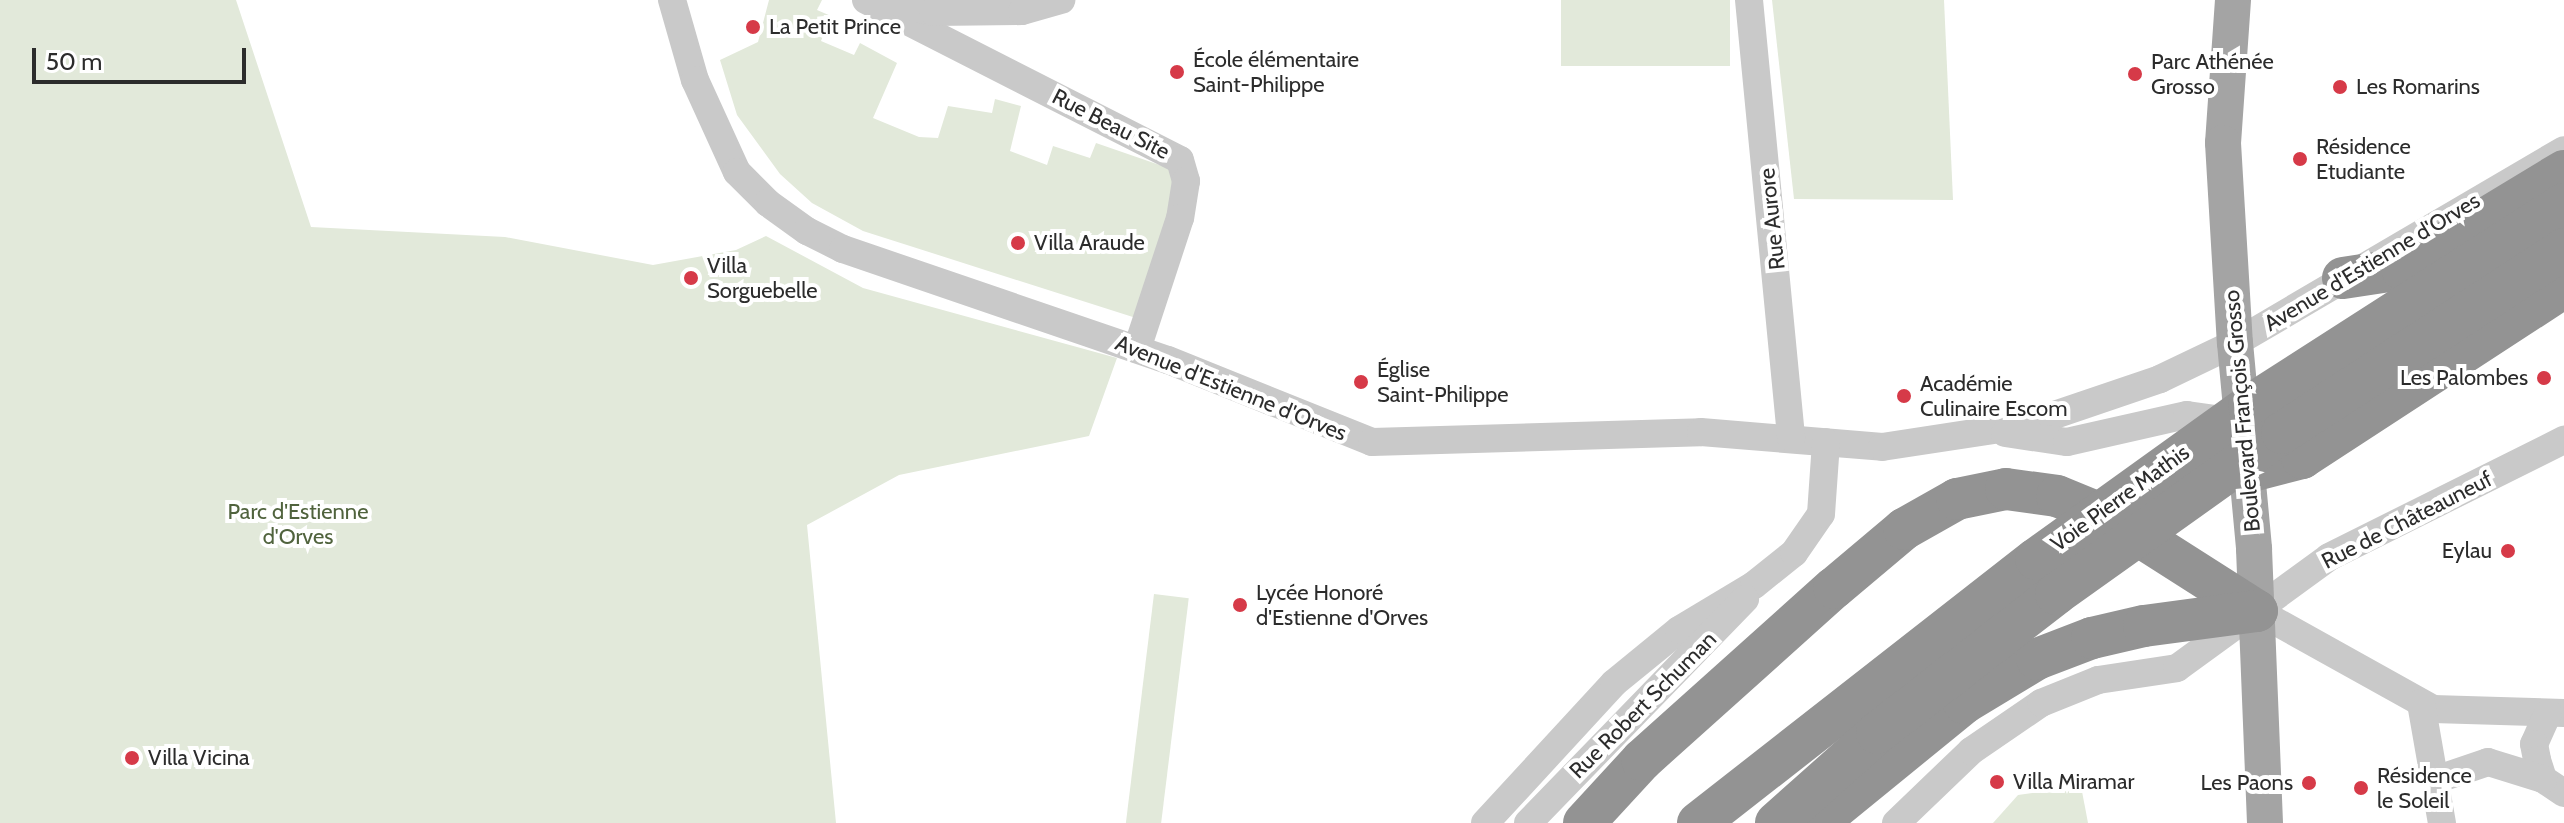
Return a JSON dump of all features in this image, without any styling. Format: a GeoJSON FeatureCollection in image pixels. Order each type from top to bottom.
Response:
{"type":"FeatureCollection","features":[{"type":"Feature","properties":{"kind":"highway"},"geometry":{"type":"LineString","coordinates":[[2343,278],[2402,269],[2544,200],[2564,171]]}},
{"type":"Feature","properties":{"kind":"highway","name":"Voie Pierre Mathis"},"geometry":{"type":"LineString","coordinates":[[1698,823],[2036,559],[2544,200]]}},
{"type":"Feature","properties":{"kind":"highway","name":"Voie Pierre Mathis"},"geometry":{"type":"LineString","coordinates":[[1776,823],[1877,733],[2056,594],[2282,433],[2564,249]]}},
{"type":"Feature","properties":{"kind":"highway"},"geometry":{"type":"LineString","coordinates":[[2111,518],[2151,522],[2178,517],[2199,504],[2246,455],[2302,458],[2564,287]]}},
{"type":"Feature","properties":{"kind":"highway"},"geometry":{"type":"LineString","coordinates":[[1584,823],[1642,760],[1904,529],[1957,499],[2006,489],[2057,496],[2111,518],[2257,611]]}},
{"type":"Feature","properties":{"kind":"highway"},"geometry":{"type":"LineString","coordinates":[[1817,823],[1964,703],[2037,659],[2131,629],[2257,611]]}},
{"type":"Feature","properties":{"kind":"main road","name":"Boulevard François Grosso"},"geometry":{"type":"LineString","coordinates":[[2233,0],[2223,143],[2235,343],[2257,611],[2265,823]]}},
{"type":"Feature","properties":{"kind":"street","name":"Avenue d'Estienne d'Orves"},"geometry":{"type":"LineString","coordinates":[[672,0],[716,134],[737,172],[768,203],[843,249],[1137,349],[1372,442],[1701,432],[1882,447],[1996,432],[2160,379],[2235,343],[2564,150]]}},
{"type":"Feature","properties":{"kind":"street","name":"Rue Beau Site"},"geometry":{"type":"LineString","coordinates":[[866,0],[1180,160],[1186,181],[1180,218],[1137,349]]}},
{"type":"Feature","properties":{"kind":"street"},"geometry":{"type":"LineString","coordinates":[[893,0],[933,12],[1022,11],[1061,0]]}},
{"type":"Feature","properties":{"kind":"street","name":"Rue Aurore"},"geometry":{"type":"LineString","coordinates":[[1749,0],[1791,438]]}},
{"type":"Feature","properties":{"kind":"street","name":"Avenue d'Estienne d'Orves"},"geometry":{"type":"LineString","coordinates":[[1996,432],[2067,442],[2187,415],[2216,419],[2246,455]]}},
{"type":"Feature","properties":{"kind":"street","name":"Rue de Châteauneuf"},"geometry":{"type":"LineString","coordinates":[[1896,823],[1971,751],[2041,703],[2098,680],[2177,668],[2343,549],[2564,440]]}},
{"type":"Feature","properties":{"kind":"street","name":"Rue Robert Schuman"},"geometry":{"type":"LineString","coordinates":[[1485,823],[1614,683],[1679,630],[1754,585],[1794,553],[1821,514],[1826,442]]}},
{"type":"Feature","properties":{"kind":"street","name":"Rue Robert Schuman"},"geometry":{"type":"LineString","coordinates":[[1528,823],[1734,614],[1754,585]]}},
{"type":"Feature","properties":{"kind":"street"},"geometry":{"type":"LineString","coordinates":[[2257,611],[2421,703],[2450,712],[2556,713]]}},
{"type":"Feature","properties":{"kind":"street"},"geometry":{"type":"LineString","coordinates":[[2421,703],[2442,823]]}},
{"type":"Feature","properties":{"kind":"street"},"geometry":{"type":"LineString","coordinates":[[2554,786],[2534,744],[2556,713]]}},
{"type":"Feature","properties":{"kind":"street"},"geometry":{"type":"LineString","coordinates":[[2435,780],[2488,762],[2554,786]]}},
{"type":"Feature","properties":{"kind":"green space","name":"Parc d'Estienne d'Orves"},"geometry":{"type":"Polygon","coordinates":[[[0,0],[236,0],[311,227],[505,237],[653,265],[736,250],[766,236],[863,288],[1117,358],[1089,436],[899,475],[807,525],[836,823],[0,823],[0,0]]]}},
{"type":"Feature","properties":{"kind":"green space"},"geometry":{"type":"Polygon","coordinates":[[[769,0],[822,0],[817,10],[831,16],[821,41],[854,55],[860,43],[897,63],[873,118],[919,137],[938,138],[948,106],[992,113],[995,99],[1021,106],[1010,151],[1047,165],[1053,146],[1090,158],[1096,143],[1177,171],[1181,179],[1136,318],[863,231],[812,203],[780,174],[737,115],[720,60],[758,42],[769,0]]]}},
{"type":"Feature","properties":{"kind":"green space"},"geometry":{"type":"Polygon","coordinates":[[[1561,0],[1730,0],[1730,66],[1561,66],[1561,0]]]}},
{"type":"Feature","properties":{"kind":"green space"},"geometry":{"type":"Polygon","coordinates":[[[1772,0],[1944,0],[1953,200],[1794,199],[1772,0]]]}},
{"type":"Feature","properties":{"kind":"green space"},"geometry":{"type":"Polygon","coordinates":[[[1154,594],[1189,598],[1161,823],[1126,823],[1154,594]]]}},
{"type":"Feature","properties":{"kind":"green space"},"geometry":{"type":"Polygon","coordinates":[[[2081,786],[2088,823],[1993,823],[2018,795],[2081,786]]]}},
{"type":"Feature","properties":{"kind":"place","name":"La Petit Prince"},"geometry":{"type":"Point","coordinates":[753,27]}},
{"type":"Feature","properties":{"kind":"place","name":"École élémentaire Saint-Philippe"},"geometry":{"type":"Point","coordinates":[1177,72]}},
{"type":"Feature","properties":{"kind":"place","name":"Parc Athénée Grosso"},"geometry":{"type":"Point","coordinates":[2135,74]}},
{"type":"Feature","properties":{"kind":"place","name":"Les Romarins"},"geometry":{"type":"Point","coordinates":[2340,87]}},
{"type":"Feature","properties":{"kind":"place","name":"Résidence Etudiante"},"geometry":{"type":"Point","coordinates":[2300,159]}},
{"type":"Feature","properties":{"kind":"place","name":"Villa Araude"},"geometry":{"type":"Point","coordinates":[1018,243]}},
{"type":"Feature","properties":{"kind":"place","name":"Villa Sorguebelle"},"geometry":{"type":"Point","coordinates":[691,278]}},
{"type":"Feature","properties":{"kind":"place","name":"Les Palombes"},"geometry":{"type":"Point","coordinates":[2544,378]}},
{"type":"Feature","properties":{"kind":"place","name":"Église Saint-Philippe"},"geometry":{"type":"Point","coordinates":[1361,382]}},
{"type":"Feature","properties":{"kind":"place","name":"Académie Culinaire Escom"},"geometry":{"type":"Point","coordinates":[1904,396]}},
{"type":"Feature","properties":{"kind":"place","name":"Eylau"},"geometry":{"type":"Point","coordinates":[2508,551]}},
{"type":"Feature","properties":{"kind":"place","name":"Lycée Honoré d'Estienne d'Orves"},"geometry":{"type":"Point","coordinates":[1240,605]}},
{"type":"Feature","properties":{"kind":"place","name":"Villa Vicina"},"geometry":{"type":"Point","coordinates":[132,758]}},
{"type":"Feature","properties":{"kind":"place","name":"Villa Miramar"},"geometry":{"type":"Point","coordinates":[1997,782]}},
{"type":"Feature","properties":{"kind":"place","name":"Les Paons"},"geometry":{"type":"Point","coordinates":[2309,783]}},
{"type":"Feature","properties":{"kind":"place","name":"Résidence le Soleil"},"geometry":{"type":"Point","coordinates":[2361,788]}}]}
